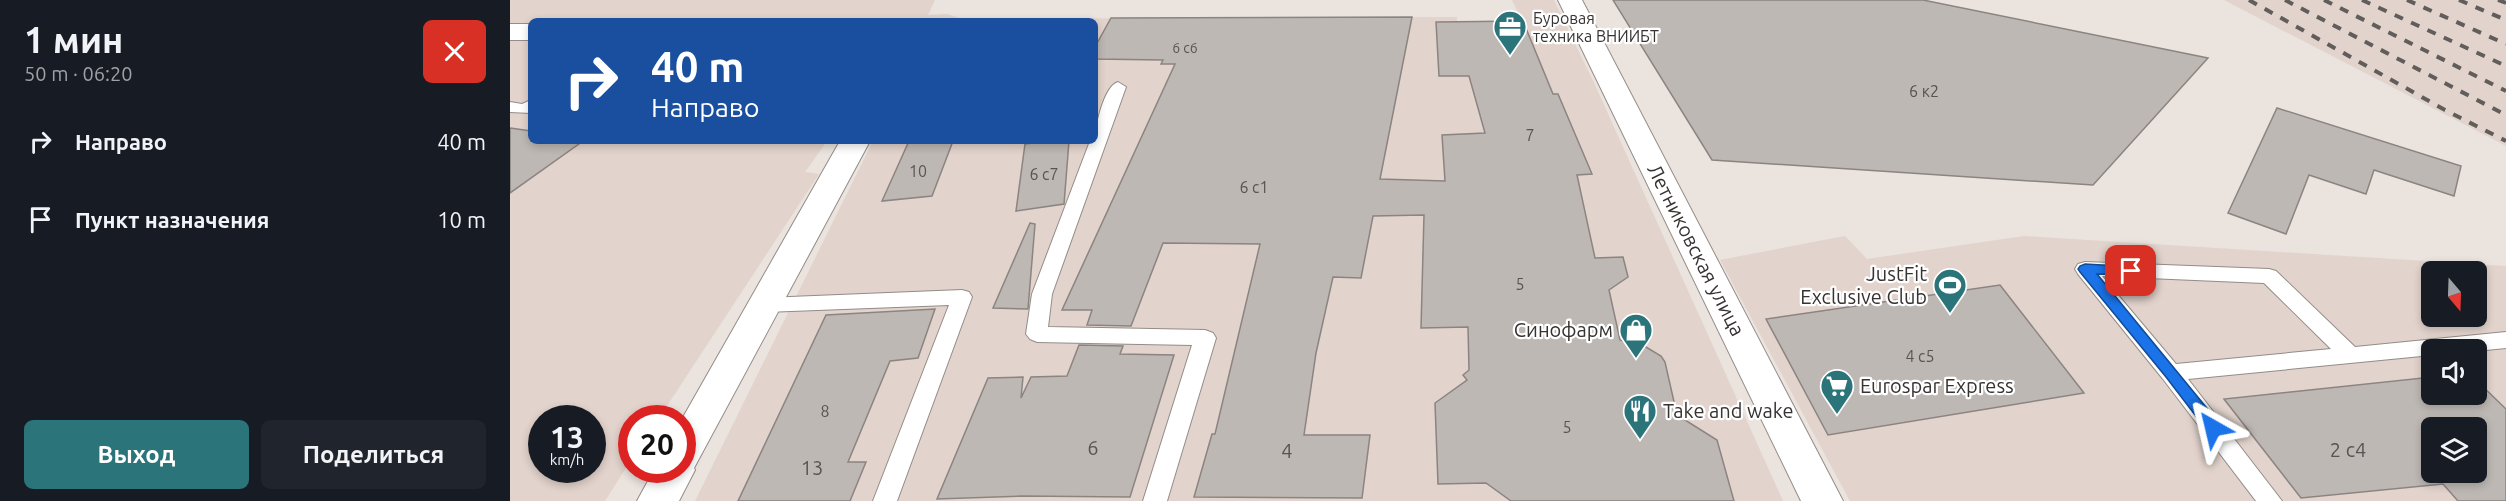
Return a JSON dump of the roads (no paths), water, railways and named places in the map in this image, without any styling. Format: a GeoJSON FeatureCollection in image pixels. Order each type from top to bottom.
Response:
{"type":"FeatureCollection","features":[{"type":"Feature","properties":{"kind":"street","name":"Летниковская улица"},"geometry":{"type":"LineString","coordinates":[[1570,0],[1822,501]]}},
{"type":"Feature","properties":{"kind":"street"},"geometry":{"type":"LineString","coordinates":[[510,32],[528,32]]}},
{"type":"Feature","properties":{"kind":"street"},"geometry":{"type":"LineString","coordinates":[[696,431],[853,144]]}},
{"type":"Feature","properties":{"kind":"street"},"geometry":{"type":"LineString","coordinates":[[658,501],[668,483]]}},
{"type":"Feature","properties":{"kind":"lane"},"geometry":{"type":"LineString","coordinates":[[1098,141],[1118,87]]}},
{"type":"Feature","properties":{"kind":"lane"},"geometry":{"type":"LineString","coordinates":[[510,107],[525,109],[528,107]]}},
{"type":"Feature","properties":{"kind":"lane"},"geometry":{"type":"LineString","coordinates":[[1097,144],[1042,294],[1037,334],[1205,338],[1155,501]]}},
{"type":"Feature","properties":{"kind":"lane"},"geometry":{"type":"LineString","coordinates":[[2270,501],[2171,373],[2085,269],[2269,276],[2350,355]]}},
{"type":"Feature","properties":{"kind":"lane"},"geometry":{"type":"LineString","coordinates":[[765,305],[962,297],[885,501]]}},
{"type":"Feature","properties":{"kind":"lane"},"geometry":{"type":"LineString","coordinates":[[2171,373],[2506,340]]}},
{"type":"Feature","properties":{"kind":"railway"},"geometry":{"type":"LineString","coordinates":[[2249,0],[2445,110],[2506,141]]}},
{"type":"Feature","properties":{"kind":"railway"},"geometry":{"type":"LineString","coordinates":[[2285,0],[2506,115]]}},
{"type":"Feature","properties":{"kind":"railway"},"geometry":{"type":"LineString","coordinates":[[2324,0],[2506,91]]}},
{"type":"Feature","properties":{"kind":"railway"},"geometry":{"type":"LineString","coordinates":[[2362,0],[2506,66]]}},
{"type":"Feature","properties":{"kind":"railway"},"geometry":{"type":"LineString","coordinates":[[2407,0],[2506,44]]}},
{"type":"Feature","properties":{"kind":"railway"},"geometry":{"type":"LineString","coordinates":[[2459,0],[2506,20]]}},
{"type":"Feature","properties":{"kind":"railway"},"geometry":{"type":"LineString","coordinates":[[2498,0],[2506,3]]}},
{"type":"Feature","properties":{"kind":"place","name":"Буровая техника ВНИИБТ"},"geometry":{"type":"Point","coordinates":[1510,56]}},
{"type":"Feature","properties":{"kind":"place","name":"JustFit Exclusive Club"},"geometry":{"type":"Point","coordinates":[1950,314]}},
{"type":"Feature","properties":{"kind":"place","name":"Синофарм"},"geometry":{"type":"Point","coordinates":[1636,359]}},
{"type":"Feature","properties":{"kind":"place","name":"Eurospar Express"},"geometry":{"type":"Point","coordinates":[1837,415]}},
{"type":"Feature","properties":{"kind":"place","name":"Take and wake"},"geometry":{"type":"Point","coordinates":[1640,440]}}]}
